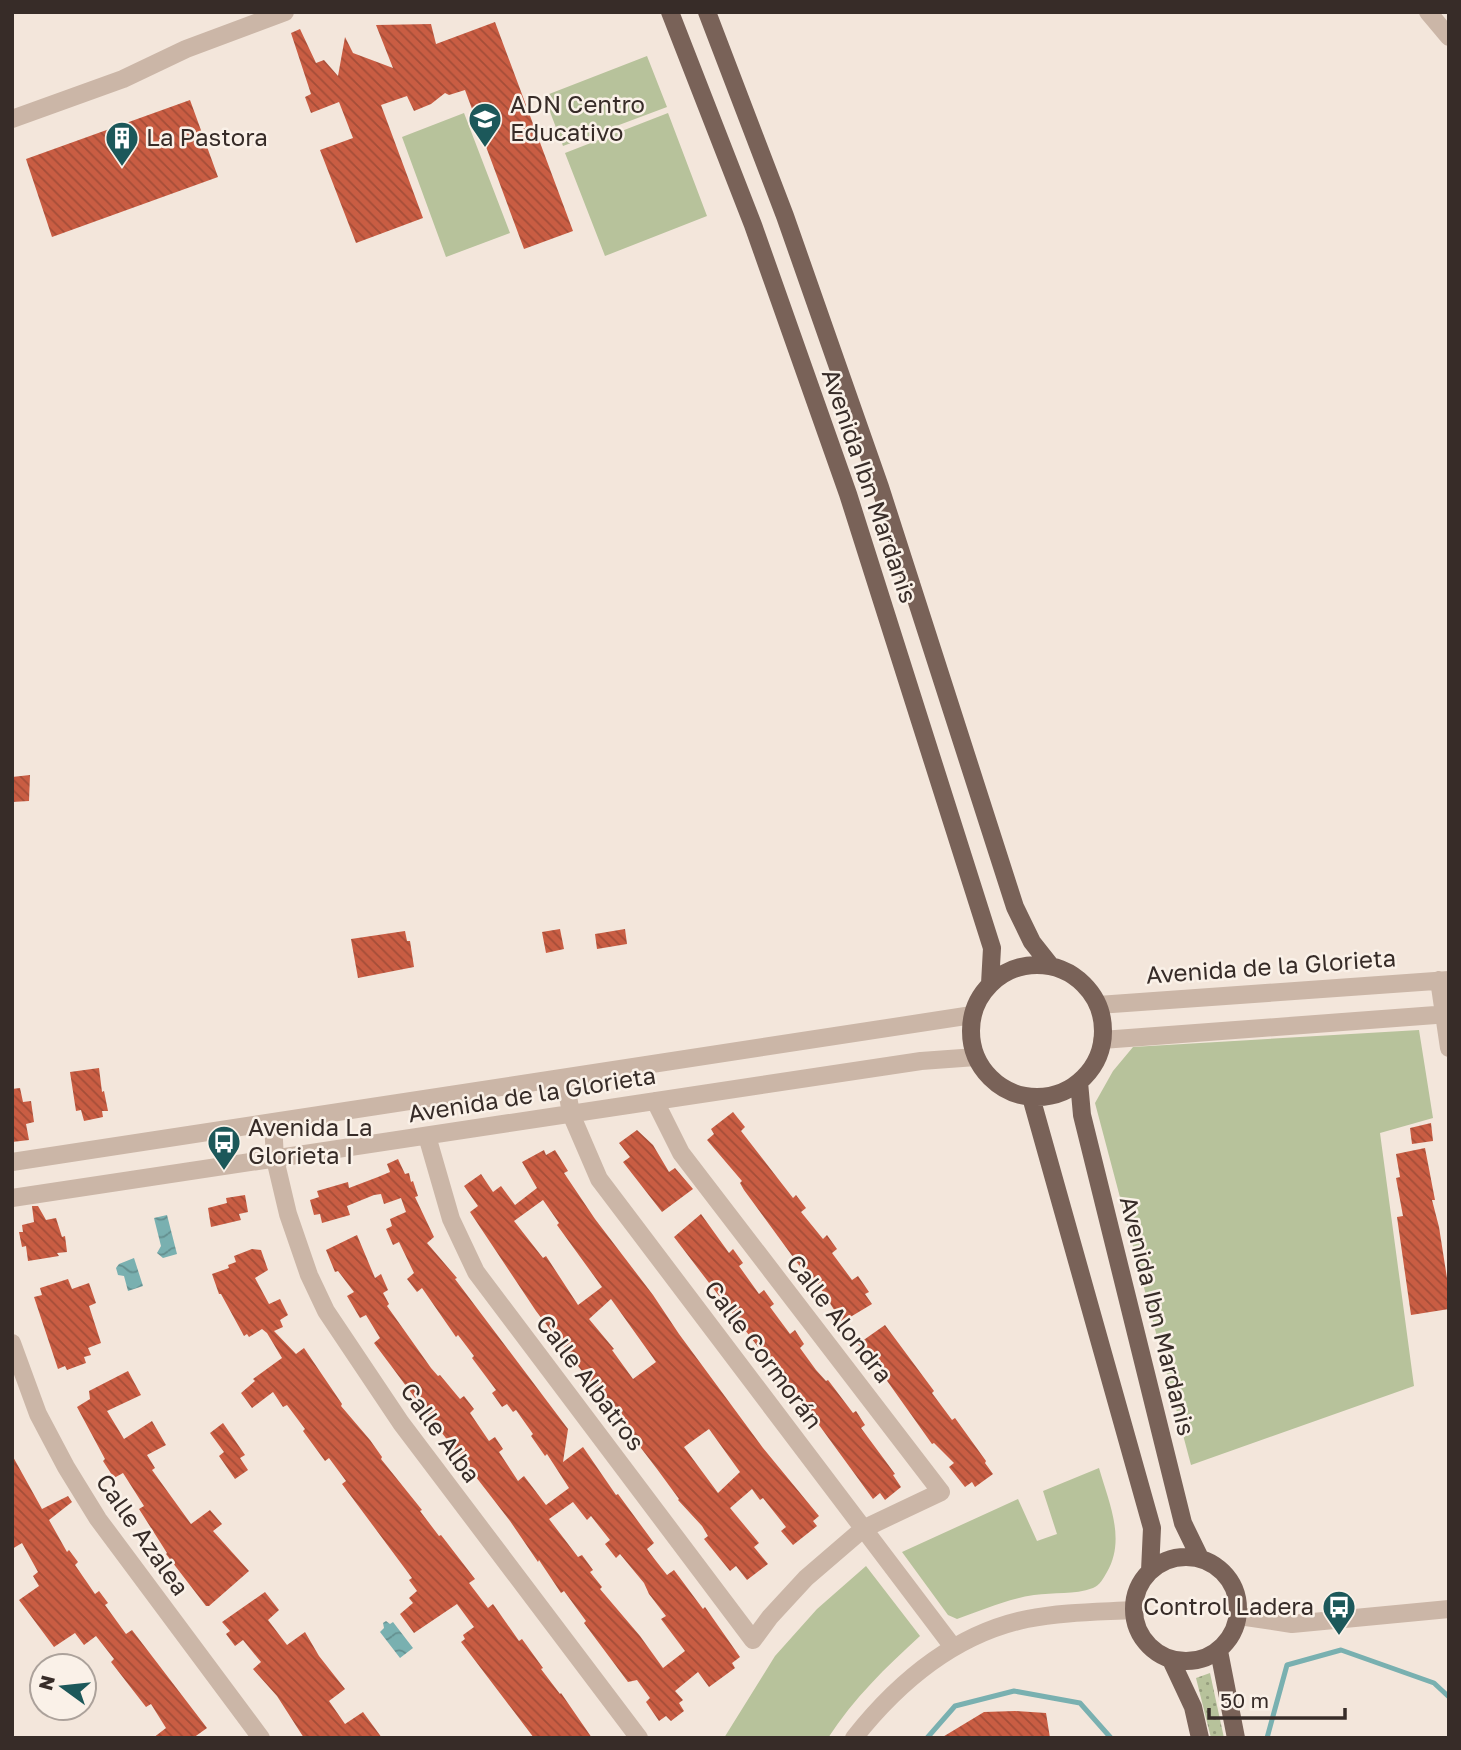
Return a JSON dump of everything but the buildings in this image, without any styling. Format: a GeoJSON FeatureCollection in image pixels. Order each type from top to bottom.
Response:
{"type":"FeatureCollection","features":[{"type":"Feature","properties":{"kind":"main road","name":"Avenida Ibn Mardanis"},"geometry":{"type":"LineString","coordinates":[[670,12],[752,225],[852,507],[992,948],[990,984]]}},
{"type":"Feature","properties":{"kind":"main road","name":"Avenida Ibn Mardanis"},"geometry":{"type":"LineString","coordinates":[[707,12],[785,216],[880,487],[1015,907],[1032,942],[1051,966]]}},
{"type":"Feature","properties":{"kind":"main road"},"geometry":{"type":"LineString","coordinates":[[1029,965],[1051,966],[1070,973],[1086,987],[1097,1005],[1102,1022],[1102,1040],[1098,1056],[1079,1082],[1056,1094],[1031,1097],[998,1085],[985,1073],[976,1057],[971,1036],[972,1015],[979,998],[990,984],[1008,971],[1029,965]]}},
{"type":"Feature","properties":{"kind":"main road","name":"Avenida Ibn Mardanis"},"geometry":{"type":"LineString","coordinates":[[1079,1082],[1082,1115],[1184,1523],[1200,1558]]}},
{"type":"Feature","properties":{"kind":"main road"},"geometry":{"type":"LineString","coordinates":[[1031,1097],[1152,1528],[1150,1571]]}},
{"type":"Feature","properties":{"kind":"main road"},"geometry":{"type":"LineString","coordinates":[[1182,1556],[1200,1558],[1214,1564],[1230,1580],[1238,1601],[1239,1616],[1235,1629],[1219,1651],[1204,1659],[1188,1662],[1171,1660],[1156,1653],[1144,1641],[1134,1610],[1136,1595],[1141,1582],[1150,1571],[1165,1561],[1182,1556]]}},
{"type":"Feature","properties":{"kind":"main road"},"geometry":{"type":"LineString","coordinates":[[1219,1651],[1236,1738]]}},
{"type":"Feature","properties":{"kind":"main road"},"geometry":{"type":"LineString","coordinates":[[1171,1660],[1193,1707],[1200,1738]]}},
{"type":"Feature","properties":{"kind":"street"},"geometry":{"type":"LineString","coordinates":[[12,118],[123,79],[186,49],[285,12]]}},
{"type":"Feature","properties":{"kind":"street"},"geometry":{"type":"LineString","coordinates":[[1428,12],[1449,37]]}},
{"type":"Feature","properties":{"kind":"street"},"geometry":{"type":"LineString","coordinates":[[1444,980],[1449,1048]]}},
{"type":"Feature","properties":{"kind":"street","name":"Avenida de la Glorieta"},"geometry":{"type":"LineString","coordinates":[[1097,1005],[1444,980]]}},
{"type":"Feature","properties":{"kind":"street"},"geometry":{"type":"LineString","coordinates":[[1102,1040],[1446,1014]]}},
{"type":"Feature","properties":{"kind":"street","name":"Avenida de la Glorieta"},"geometry":{"type":"LineString","coordinates":[[12,1162],[972,1015]]}},
{"type":"Feature","properties":{"kind":"street","name":"Avenida de la Glorieta"},"geometry":{"type":"LineString","coordinates":[[12,1198],[921,1061],[976,1057]]}},
{"type":"Feature","properties":{"kind":"street","name":"Calle Cormorán"},"geometry":{"type":"LineString","coordinates":[[565,1077],[571,1114],[599,1180],[953,1647]]}},
{"type":"Feature","properties":{"kind":"street","name":"Calle Alondra"},"geometry":{"type":"LineString","coordinates":[[655,1101],[681,1153],[941,1492],[863,1529]]}},
{"type":"Feature","properties":{"kind":"street","name":"Calle Alba"},"geometry":{"type":"LineString","coordinates":[[273,1122],[275,1158],[296,1238],[326,1311],[401,1423],[639,1738]]}},
{"type":"Feature","properties":{"kind":"street","name":"Calle Albatros"},"geometry":{"type":"LineString","coordinates":[[427,1136],[451,1219],[476,1272],[753,1640],[806,1578],[863,1529]]}},
{"type":"Feature","properties":{"kind":"street","name":"Calle Azalea"},"geometry":{"type":"LineString","coordinates":[[12,1343],[38,1414],[92,1509],[261,1738]]}},
{"type":"Feature","properties":{"kind":"street"},"geometry":{"type":"LineString","coordinates":[[1239,1616],[1292,1624],[1449,1609]]}},
{"type":"Feature","properties":{"kind":"street"},"geometry":{"type":"LineString","coordinates":[[855,1738],[895,1691],[922,1667],[981,1633],[1026,1619],[1134,1610]]}},
{"type":"Feature","properties":{"kind":"green space"},"geometry":{"type":"Polygon","coordinates":[[[647,56],[667,107],[563,146],[544,96],[647,56]]]}},
{"type":"Feature","properties":{"kind":"green space"},"geometry":{"type":"Polygon","coordinates":[[[464,113],[510,233],[446,257],[402,137],[464,113]]]}},
{"type":"Feature","properties":{"kind":"green space"},"geometry":{"type":"Polygon","coordinates":[[[668,113],[707,216],[605,256],[565,153],[668,113]]]}},
{"type":"Feature","properties":{"kind":"green space"},"geometry":{"type":"Polygon","coordinates":[[[1419,1030],[1433,1118],[1380,1133],[1414,1386],[1191,1465],[1095,1103],[1113,1071],[1133,1047],[1419,1030]]]}},
{"type":"Feature","properties":{"kind":"green space"},"geometry":{"type":"Polygon","coordinates":[[[1099,1468],[1114,1521],[1115,1547],[1107,1572],[1093,1588],[1079,1592],[1024,1597],[957,1619],[948,1615],[902,1552],[1018,1499],[1037,1541],[1057,1534],[1043,1491],[1099,1468]]]}},
{"type":"Feature","properties":{"kind":"green space"},"geometry":{"type":"Polygon","coordinates":[[[866,1566],[920,1636],[871,1684],[828,1738],[724,1738],[775,1656],[817,1609],[866,1566]]]}},
{"type":"Feature","properties":{"kind":"green space"},"geometry":{"type":"Polygon","coordinates":[[[1210,1673],[1224,1738],[1211,1738],[1196,1678],[1210,1673]]]}},
{"type":"Feature","properties":{"kind":"water"},"geometry":{"type":"Polygon","coordinates":[[[167,1215],[177,1254],[163,1258],[157,1253],[161,1246],[154,1218],[167,1215]]]}},
{"type":"Feature","properties":{"kind":"water"},"geometry":{"type":"Polygon","coordinates":[[[134,1258],[143,1286],[128,1291],[124,1276],[118,1275],[116,1268],[134,1258]]]}},
{"type":"Feature","properties":{"kind":"water"},"geometry":{"type":"Polygon","coordinates":[[[386,1621],[390,1624],[393,1622],[413,1648],[400,1658],[380,1632],[386,1621]]]}},
{"type":"Feature","properties":{"kind":"waterway"},"geometry":{"type":"LineString","coordinates":[[1267,1738],[1287,1665],[1341,1650],[1434,1683],[1449,1697]]}},
{"type":"Feature","properties":{"kind":"waterway"},"geometry":{"type":"LineString","coordinates":[[927,1738],[955,1706],[1014,1691],[1080,1703],[1111,1738]]}},
{"type":"Feature","properties":{"kind":"place","name":"ADN Centro Educativo"},"geometry":{"type":"Point","coordinates":[485,149]}},
{"type":"Feature","properties":{"kind":"place","name":"La Pastora"},"geometry":{"type":"Point","coordinates":[122,168]}},
{"type":"Feature","properties":{"kind":"place","name":"Avenida La Glorieta I"},"geometry":{"type":"Point","coordinates":[224,1172]}},
{"type":"Feature","properties":{"kind":"place","name":"Control Ladera"},"geometry":{"type":"Point","coordinates":[1339,1637]}}]}
